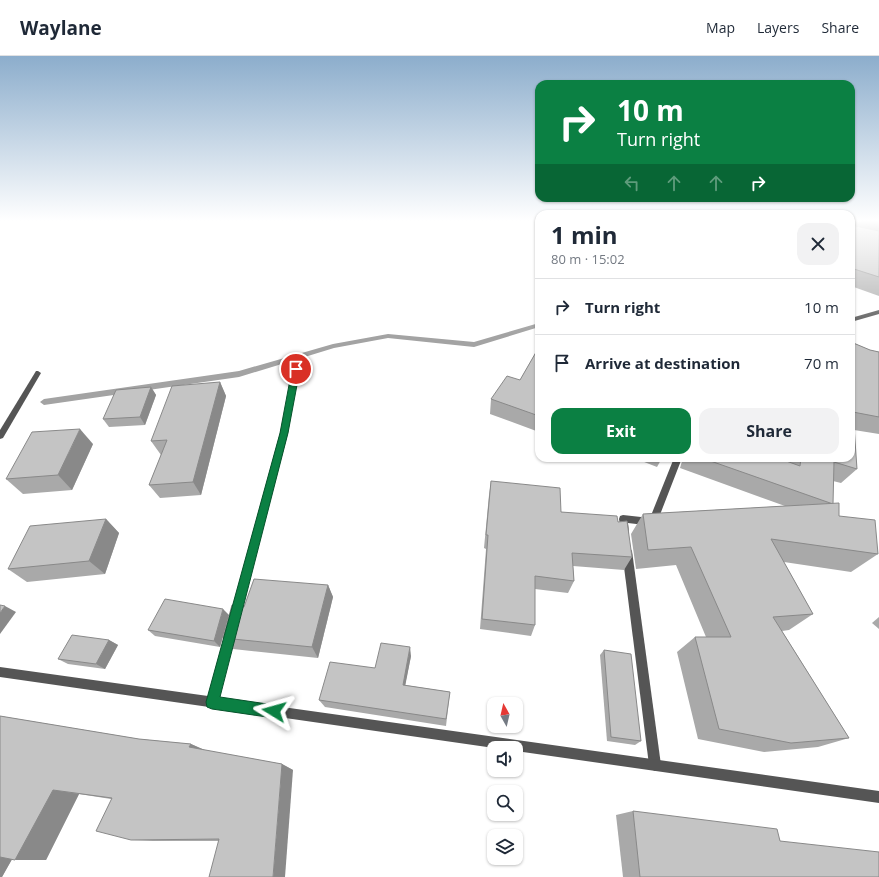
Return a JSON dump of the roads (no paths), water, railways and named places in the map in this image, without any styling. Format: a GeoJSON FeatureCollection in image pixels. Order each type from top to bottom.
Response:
{"type":"FeatureCollection","features":[{"type":"Feature","properties":{"kind":"street"},"geometry":{"type":"LineString","coordinates":[[855,319],[879,312]]}},
{"type":"Feature","properties":{"kind":"street"},"geometry":{"type":"LineString","coordinates":[[212,702],[284,433],[296,369]]}},
{"type":"Feature","properties":{"kind":"street"},"geometry":{"type":"LineString","coordinates":[[0,436],[38,373]]}},
{"type":"Feature","properties":{"kind":"street"},"geometry":{"type":"LineString","coordinates":[[655,765],[623,519],[653,522],[676,462]]}},
{"type":"Feature","properties":{"kind":"street"},"geometry":{"type":"LineString","coordinates":[[0,672],[879,797]]}},
{"type":"Feature","properties":{"kind":"waterway"},"geometry":{"type":"LineString","coordinates":[[44,402],[239,374],[333,346],[388,336],[474,345],[535,326]]}}]}
